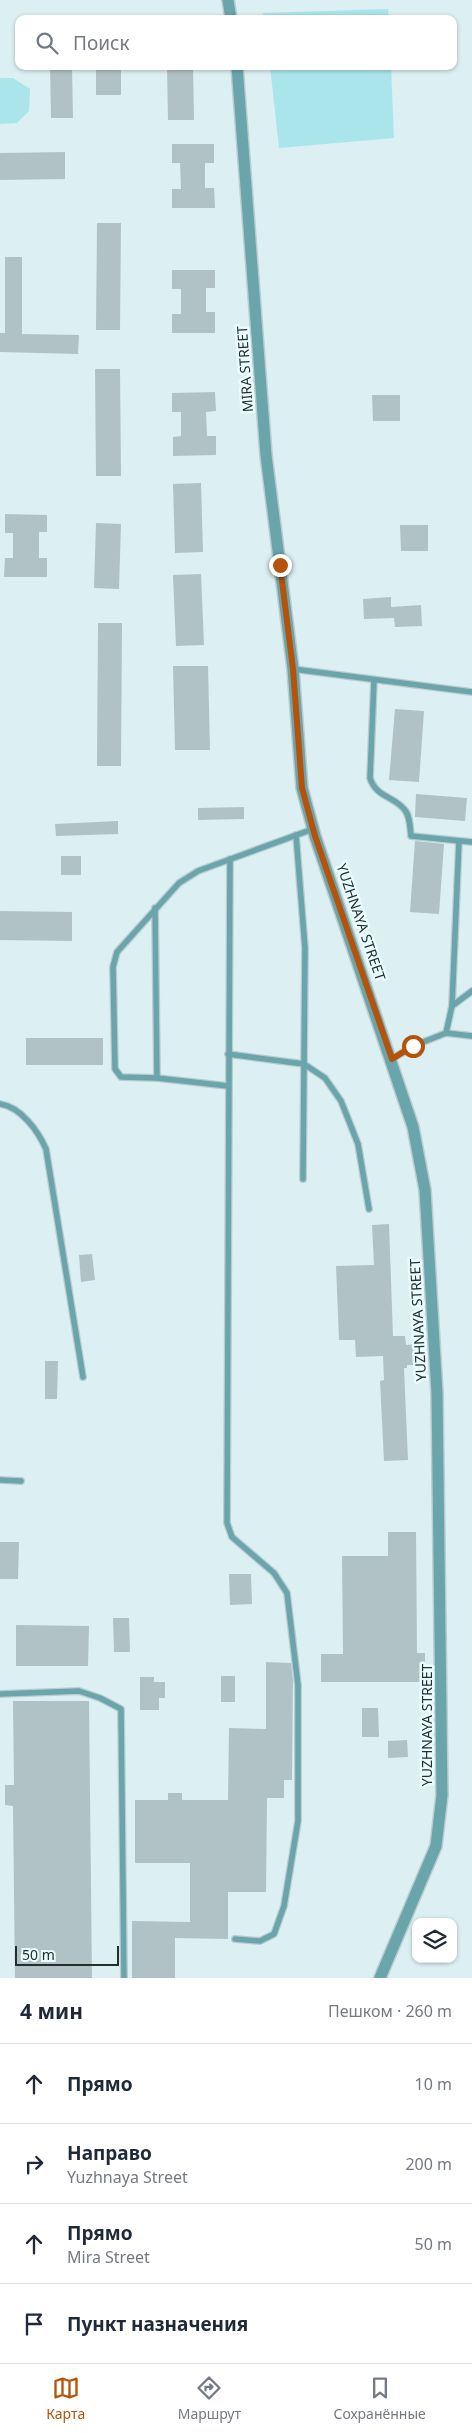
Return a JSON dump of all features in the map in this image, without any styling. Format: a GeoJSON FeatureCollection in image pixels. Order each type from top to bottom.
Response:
{"type":"FeatureCollection","features":[{"type":"Feature","properties":{"kind":"street"},"geometry":{"type":"LineString","coordinates":[[228,0],[230,15]]}},
{"type":"Feature","properties":{"kind":"street","name":"MIRA STREET"},"geometry":{"type":"LineString","coordinates":[[237,70],[266,455],[293,669]]}},
{"type":"Feature","properties":{"kind":"street","name":"YUZHNAYA STREET"},"geometry":{"type":"LineString","coordinates":[[293,669],[302,788],[313,829],[392,1059],[413,1127],[425,1190],[433,1297],[440,1587],[442,1795],[436,1846],[380,1978]]}},
{"type":"Feature","properties":{"kind":"lane"},"geometry":{"type":"LineString","coordinates":[[293,669],[374,681],[472,692]]}},
{"type":"Feature","properties":{"kind":"lane"},"geometry":{"type":"LineString","coordinates":[[374,681],[370,778],[372,786],[383,796],[404,808],[408,816],[411,836],[472,842]]}},
{"type":"Feature","properties":{"kind":"lane"},"geometry":{"type":"LineString","coordinates":[[228,1086],[157,1078],[121,1077],[115,1069],[113,967],[117,952],[179,883],[198,871],[313,829]]}},
{"type":"Feature","properties":{"kind":"lane"},"geometry":{"type":"LineString","coordinates":[[296,835],[305,948],[303,1179]]}},
{"type":"Feature","properties":{"kind":"lane"},"geometry":{"type":"LineString","coordinates":[[446,1033],[452,1006],[459,841]]}},
{"type":"Feature","properties":{"kind":"lane"},"geometry":{"type":"LineString","coordinates":[[230,859],[227,1522],[232,1537],[274,1573],[287,1593],[298,1685],[298,1821],[284,1906],[274,1934],[260,1941],[235,1939]]}},
{"type":"Feature","properties":{"kind":"lane"},"geometry":{"type":"LineString","coordinates":[[155,908],[157,1078]]}},
{"type":"Feature","properties":{"kind":"lane"},"geometry":{"type":"LineString","coordinates":[[452,1006],[472,991]]}},
{"type":"Feature","properties":{"kind":"lane"},"geometry":{"type":"LineString","coordinates":[[392,1059],[413,1046],[446,1033],[472,1036]]}},
{"type":"Feature","properties":{"kind":"lane"},"geometry":{"type":"LineString","coordinates":[[228,1054],[304,1064],[325,1078],[341,1101],[358,1144],[369,1209]]}},
{"type":"Feature","properties":{"kind":"lane"},"geometry":{"type":"LineString","coordinates":[[0,1104],[10,1106],[38,1132],[46,1149],[83,1377]]}},
{"type":"Feature","properties":{"kind":"lane"},"geometry":{"type":"LineString","coordinates":[[0,1480],[21,1481]]}},
{"type":"Feature","properties":{"kind":"lane"},"geometry":{"type":"LineString","coordinates":[[0,1694],[79,1692],[100,1698],[121,1709],[124,1978]]}},
{"type":"Feature","properties":{"kind":"shaded area"},"geometry":{"type":"Polygon","coordinates":[[[388,9],[389,15],[263,15],[263,13],[388,9]]]}},
{"type":"Feature","properties":{"kind":"shaded area"},"geometry":{"type":"Polygon","coordinates":[[[270,70],[391,70],[394,138],[279,148],[270,70]]]}},
{"type":"Feature","properties":{"kind":"shaded area"},"geometry":{"type":"Polygon","coordinates":[[[0,78],[13,78],[30,89],[29,111],[17,123],[0,124],[0,78]]]}},
{"type":"Feature","properties":{"kind":"building"},"geometry":{"type":"Polygon","coordinates":[[[50,70],[72,70],[73,118],[51,118],[50,70]]]}},
{"type":"Feature","properties":{"kind":"building"},"geometry":{"type":"Polygon","coordinates":[[[96,70],[121,70],[121,95],[96,95],[96,70]]]}},
{"type":"Feature","properties":{"kind":"building"},"geometry":{"type":"Polygon","coordinates":[[[167,70],[193,70],[194,120],[168,120],[167,70]]]}},
{"type":"Feature","properties":{"kind":"building"},"geometry":{"type":"Polygon","coordinates":[[[172,144],[214,144],[214,163],[205,163],[205,188],[214,188],[215,208],[172,208],[172,189],[181,189],[180,163],[172,163],[172,144]]]}},
{"type":"Feature","properties":{"kind":"building"},"geometry":{"type":"Polygon","coordinates":[[[65,152],[65,179],[0,180],[0,153],[65,152]]]}},
{"type":"Feature","properties":{"kind":"building"},"geometry":{"type":"Polygon","coordinates":[[[97,223],[121,223],[120,330],[96,330],[97,223]]]}},
{"type":"Feature","properties":{"kind":"building"},"geometry":{"type":"Polygon","coordinates":[[[5,257],[22,257],[22,334],[79,335],[78,354],[0,352],[0,333],[5,333],[5,257]]]}},
{"type":"Feature","properties":{"kind":"building"},"geometry":{"type":"Polygon","coordinates":[[[172,270],[215,270],[215,288],[206,288],[206,312],[215,312],[215,333],[172,333],[172,314],[181,314],[181,289],[172,289],[172,270]]]}},
{"type":"Feature","properties":{"kind":"building"},"geometry":{"type":"Polygon","coordinates":[[[95,369],[120,369],[121,476],[96,476],[95,369]]]}},
{"type":"Feature","properties":{"kind":"building"},"geometry":{"type":"Polygon","coordinates":[[[215,392],[216,411],[206,412],[207,436],[216,436],[216,455],[173,456],[173,437],[181,436],[181,412],[172,412],[172,393],[215,392]]]}},
{"type":"Feature","properties":{"kind":"building"},"geometry":{"type":"Polygon","coordinates":[[[372,395],[400,395],[400,421],[373,421],[372,395]]]}},
{"type":"Feature","properties":{"kind":"building"},"geometry":{"type":"Polygon","coordinates":[[[201,483],[203,552],[175,553],[173,484],[201,483]]]}},
{"type":"Feature","properties":{"kind":"building"},"geometry":{"type":"Polygon","coordinates":[[[5,514],[47,515],[47,532],[39,532],[39,558],[47,558],[47,577],[4,577],[5,558],[13,558],[13,533],[5,533],[5,514]]]}},
{"type":"Feature","properties":{"kind":"building"},"geometry":{"type":"Polygon","coordinates":[[[96,523],[121,524],[119,589],[94,588],[96,523]]]}},
{"type":"Feature","properties":{"kind":"building"},"geometry":{"type":"Polygon","coordinates":[[[400,525],[428,525],[428,551],[401,551],[400,525]]]}},
{"type":"Feature","properties":{"kind":"building"},"geometry":{"type":"Polygon","coordinates":[[[201,574],[204,645],[176,646],[173,575],[201,574]]]}},
{"type":"Feature","properties":{"kind":"building"},"geometry":{"type":"Polygon","coordinates":[[[391,597],[391,607],[421,605],[422,626],[395,627],[394,618],[364,619],[363,599],[391,597]]]}},
{"type":"Feature","properties":{"kind":"building"},"geometry":{"type":"Polygon","coordinates":[[[98,623],[122,623],[121,766],[97,766],[98,623]]]}},
{"type":"Feature","properties":{"kind":"building"},"geometry":{"type":"Polygon","coordinates":[[[173,666],[208,666],[210,750],[175,750],[173,666]]]}},
{"type":"Feature","properties":{"kind":"building"},"geometry":{"type":"Polygon","coordinates":[[[395,709],[424,711],[419,782],[389,780],[395,709]]]}},
{"type":"Feature","properties":{"kind":"building"},"geometry":{"type":"Polygon","coordinates":[[[416,794],[467,798],[465,821],[415,817],[416,794]]]}},
{"type":"Feature","properties":{"kind":"building"},"geometry":{"type":"Polygon","coordinates":[[[244,807],[244,819],[198,820],[198,808],[244,807]]]}},
{"type":"Feature","properties":{"kind":"building"},"geometry":{"type":"Polygon","coordinates":[[[118,821],[118,834],[56,836],[55,824],[118,821]]]}},
{"type":"Feature","properties":{"kind":"building"},"geometry":{"type":"Polygon","coordinates":[[[415,841],[444,844],[439,914],[410,912],[415,841]]]}},
{"type":"Feature","properties":{"kind":"building"},"geometry":{"type":"Polygon","coordinates":[[[61,856],[81,856],[81,875],[61,875],[61,856]]]}},
{"type":"Feature","properties":{"kind":"building"},"geometry":{"type":"Polygon","coordinates":[[[0,911],[72,912],[72,941],[0,940],[0,911]]]}},
{"type":"Feature","properties":{"kind":"building"},"geometry":{"type":"Polygon","coordinates":[[[26,1038],[103,1038],[103,1065],[26,1065],[26,1038]]]}},
{"type":"Feature","properties":{"kind":"building"},"geometry":{"type":"Polygon","coordinates":[[[389,1224],[393,1336],[405,1336],[406,1345],[417,1344],[418,1365],[407,1365],[407,1368],[404,1368],[408,1460],[384,1461],[380,1381],[384,1380],[383,1356],[356,1357],[355,1340],[339,1340],[336,1266],[374,1265],[372,1225],[389,1224]]]}},
{"type":"Feature","properties":{"kind":"building"},"geometry":{"type":"Polygon","coordinates":[[[92,1254],[95,1280],[81,1282],[79,1255],[92,1254]]]}},
{"type":"Feature","properties":{"kind":"building"},"geometry":{"type":"Polygon","coordinates":[[[45,1361],[58,1361],[57,1399],[45,1399],[45,1361]]]}},
{"type":"Feature","properties":{"kind":"building"},"geometry":{"type":"Polygon","coordinates":[[[388,1532],[416,1532],[417,1653],[425,1653],[425,1682],[321,1682],[321,1654],[343,1654],[342,1556],[388,1556],[388,1532]]]}},
{"type":"Feature","properties":{"kind":"building"},"geometry":{"type":"Polygon","coordinates":[[[0,1542],[19,1542],[18,1579],[0,1579],[0,1542]]]}},
{"type":"Feature","properties":{"kind":"building"},"geometry":{"type":"Polygon","coordinates":[[[229,1574],[251,1574],[252,1604],[230,1605],[229,1574]]]}},
{"type":"Feature","properties":{"kind":"building"},"geometry":{"type":"Polygon","coordinates":[[[113,1618],[129,1618],[130,1652],[114,1652],[113,1618]]]}},
{"type":"Feature","properties":{"kind":"building"},"geometry":{"type":"Polygon","coordinates":[[[16,1625],[89,1626],[88,1666],[16,1666],[16,1625]]]}},
{"type":"Feature","properties":{"kind":"building"},"geometry":{"type":"Polygon","coordinates":[[[266,1662],[291,1663],[293,1680],[292,1780],[284,1780],[284,1798],[267,1798],[266,1892],[228,1892],[228,1939],[175,1938],[175,1978],[132,1978],[132,1921],[190,1922],[190,1863],[135,1863],[135,1800],[168,1800],[168,1793],[182,1793],[182,1800],[228,1800],[229,1728],[266,1729],[266,1662]]]}},
{"type":"Feature","properties":{"kind":"building"},"geometry":{"type":"Polygon","coordinates":[[[221,1676],[235,1676],[235,1702],[221,1702],[221,1676]]]}},
{"type":"Feature","properties":{"kind":"building"},"geometry":{"type":"Polygon","coordinates":[[[140,1677],[154,1677],[154,1682],[165,1682],[165,1698],[159,1698],[159,1710],[140,1710],[140,1677]]]}},
{"type":"Feature","properties":{"kind":"building"},"geometry":{"type":"Polygon","coordinates":[[[13,1701],[89,1701],[92,1978],[15,1978],[13,1806],[5,1805],[5,1785],[14,1785],[13,1701]]]}},
{"type":"Feature","properties":{"kind":"building"},"geometry":{"type":"Polygon","coordinates":[[[362,1708],[378,1708],[379,1737],[362,1737],[362,1708]]]}},
{"type":"Feature","properties":{"kind":"building"},"geometry":{"type":"Polygon","coordinates":[[[407,1740],[408,1757],[388,1758],[388,1741],[407,1740]]]}},
{"type":"Feature","properties":{"kind":"route"},"geometry":{"type":"LineString","coordinates":[[280,565],[293,669],[302,788],[315,836],[392,1059],[413,1046]]}}]}
